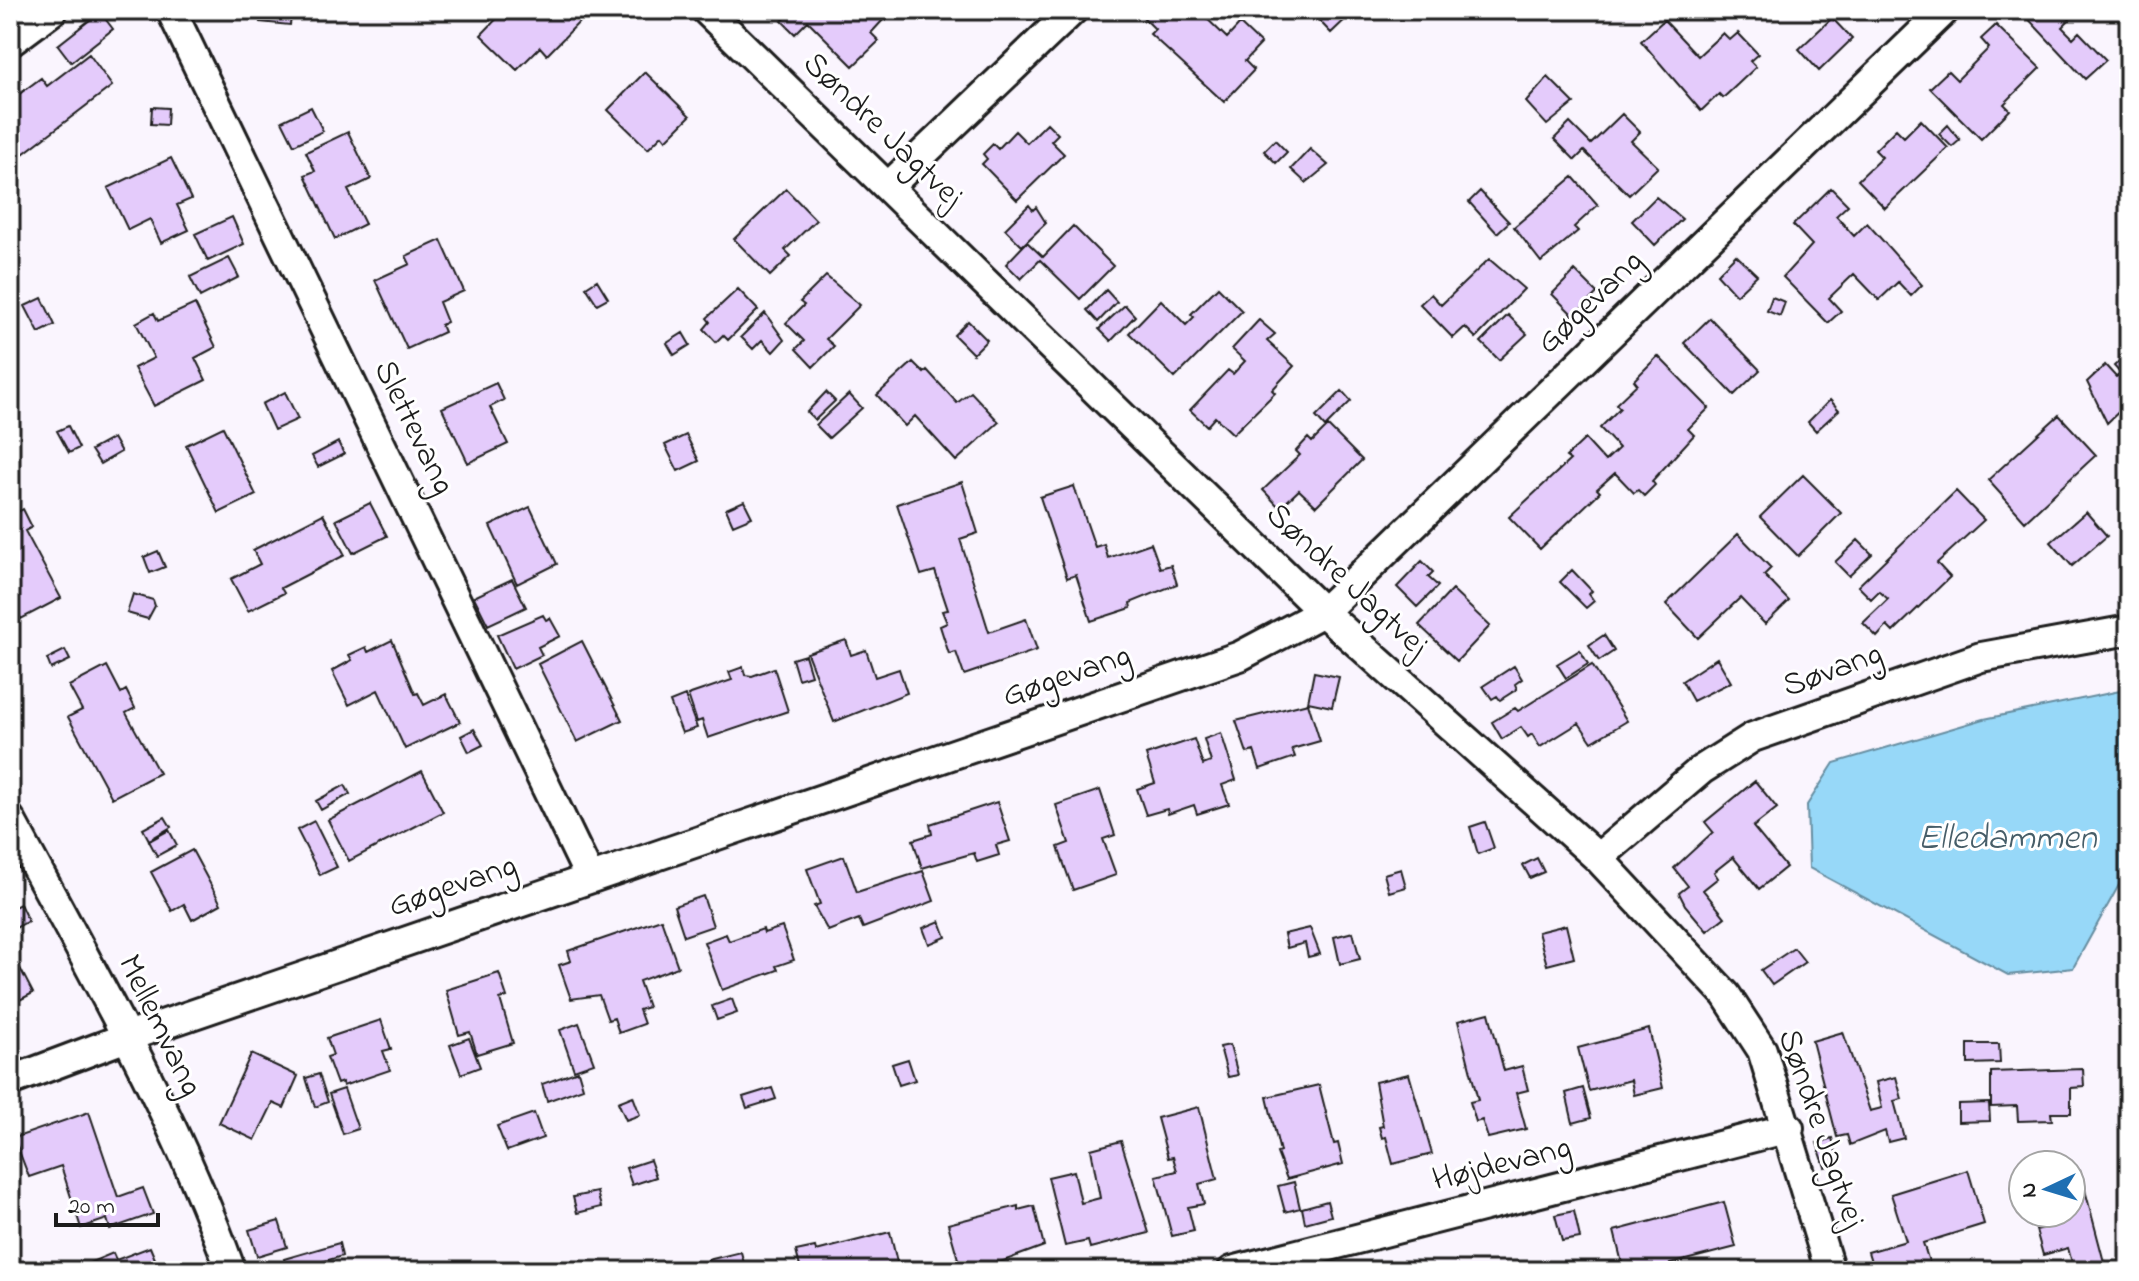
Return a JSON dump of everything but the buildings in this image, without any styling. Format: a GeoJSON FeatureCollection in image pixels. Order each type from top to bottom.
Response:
{"type":"FeatureCollection","features":[{"type":"Feature","properties":{"kind":"street"},"geometry":{"type":"LineString","coordinates":[[10,42],[53,10]]}},
{"type":"Feature","properties":{"kind":"street","name":"Slettevang"},"geometry":{"type":"LineString","coordinates":[[171,10],[590,878]]}},
{"type":"Feature","properties":{"kind":"street","name":"Søndre Jagtvej"},"geometry":{"type":"LineString","coordinates":[[706,10],[1323,612],[1598,858],[1726,995],[1762,1050],[1789,1128],[1830,1271]]}},
{"type":"Feature","properties":{"kind":"street"},"geometry":{"type":"LineString","coordinates":[[888,187],[1073,10]]}},
{"type":"Feature","properties":{"kind":"street","name":"Gøgevang"},"geometry":{"type":"LineString","coordinates":[[10,1081],[127,1037],[1240,656],[1323,612],[1945,10]]}},
{"type":"Feature","properties":{"kind":"street","name":"Søvang"},"geometry":{"type":"LineString","coordinates":[[1598,858],[1701,770],[1753,737],[1981,657],[2129,630]]}},
{"type":"Feature","properties":{"kind":"street","name":"Mellemvang"},"geometry":{"type":"LineString","coordinates":[[10,819],[127,1037],[217,1232],[231,1271]]}},
{"type":"Feature","properties":{"kind":"street","name":"Højdevang"},"geometry":{"type":"LineString","coordinates":[[1232,1271],[1789,1128]]}},
{"type":"Feature","properties":{"kind":"water","name":"Elledammen"},"geometry":{"type":"Polygon","coordinates":[[[2125,690],[2129,713],[2129,867],[2073,968],[2008,975],[1809,868],[1807,805],[1834,763],[1984,719],[2125,690]]]}}]}
